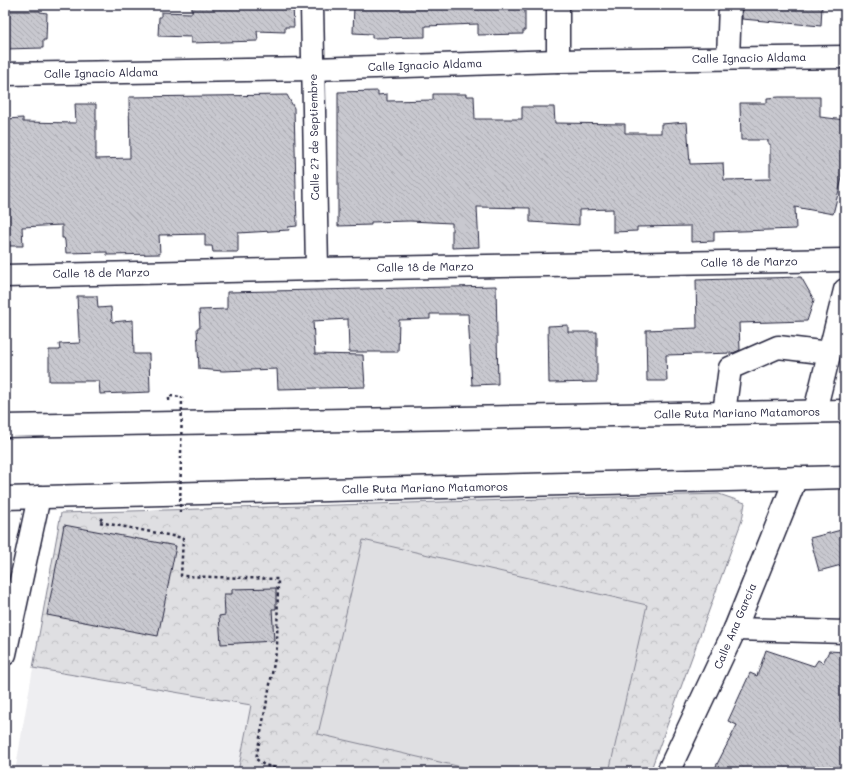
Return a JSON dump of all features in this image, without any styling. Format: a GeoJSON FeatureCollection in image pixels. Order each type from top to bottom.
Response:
{"type":"FeatureCollection","features":[{"type":"Feature","properties":{"kind":"street","name":"Calle 27 de Septiembre"},"geometry":{"type":"LineString","coordinates":[[312,5],[317,268]]}},
{"type":"Feature","properties":{"kind":"street"},"geometry":{"type":"LineString","coordinates":[[558,5],[558,61]]}},
{"type":"Feature","properties":{"kind":"street"},"geometry":{"type":"LineString","coordinates":[[728,58],[730,5]]}},
{"type":"Feature","properties":{"kind":"street","name":"Calle Ignacio Aldama"},"geometry":{"type":"LineString","coordinates":[[5,74],[313,69],[558,61],[845,57]]}},
{"type":"Feature","properties":{"kind":"street","name":"Calle 18 de Marzo"},"geometry":{"type":"LineString","coordinates":[[5,276],[317,268],[845,260]]}},
{"type":"Feature","properties":{"kind":"street"},"geometry":{"type":"LineString","coordinates":[[815,412],[845,290]]}},
{"type":"Feature","properties":{"kind":"street"},"geometry":{"type":"LineString","coordinates":[[724,413],[730,368],[778,347],[829,353]]}},
{"type":"Feature","properties":{"kind":"street","name":"Calle Ruta Mariano Matamoros"},"geometry":{"type":"LineString","coordinates":[[5,426],[845,411]]}},
{"type":"Feature","properties":{"kind":"street","name":"Calle Ruta Mariano Matamoros"},"geometry":{"type":"LineString","coordinates":[[5,498],[845,477]]}},
{"type":"Feature","properties":{"kind":"street","name":"Calle Ana García"},"geometry":{"type":"LineString","coordinates":[[668,772],[735,629],[796,478]]}},
{"type":"Feature","properties":{"kind":"street"},"geometry":{"type":"LineString","coordinates":[[5,654],[39,497]]}},
{"type":"Feature","properties":{"kind":"street"},"geometry":{"type":"LineString","coordinates":[[735,629],[845,632]]}},
{"type":"Feature","properties":{"kind":"path"},"geometry":{"type":"LineString","coordinates":[[169,396],[182,397],[180,513],[173,513]]}},
{"type":"Feature","properties":{"kind":"path"},"geometry":{"type":"LineString","coordinates":[[103,516],[99,522],[183,538],[181,576],[278,579],[276,647],[256,759],[264,765],[293,772]]}},
{"type":"Feature","properties":{"kind":"shaded area"},"geometry":{"type":"Polygon","coordinates":[[[33,668],[251,705],[238,772],[15,772],[33,668]]]}},
{"type":"Feature","properties":{"kind":"green space"},"geometry":{"type":"Polygon","coordinates":[[[719,494],[745,503],[742,520],[650,772],[238,772],[251,705],[33,668],[61,513],[719,494]]]}},
{"type":"Feature","properties":{"kind":"green space"},"geometry":{"type":"Polygon","coordinates":[[[363,540],[647,605],[609,772],[483,772],[318,734],[363,540]]]}},
{"type":"Feature","properties":{"kind":"building"},"geometry":{"type":"Polygon","coordinates":[[[192,5],[293,5],[294,27],[285,27],[285,32],[257,31],[258,41],[191,43],[191,37],[158,36],[159,17],[161,17],[161,12],[192,13],[192,5]]]}},
{"type":"Feature","properties":{"kind":"building"},"geometry":{"type":"Polygon","coordinates":[[[354,5],[525,5],[525,31],[523,31],[523,34],[478,35],[478,24],[425,26],[425,37],[372,38],[372,34],[353,33],[354,5]]]}},
{"type":"Feature","properties":{"kind":"building"},"geometry":{"type":"Polygon","coordinates":[[[742,5],[822,5],[821,26],[742,19],[742,5]]]}},
{"type":"Feature","properties":{"kind":"building"},"geometry":{"type":"Polygon","coordinates":[[[5,11],[40,11],[47,13],[46,40],[43,40],[43,48],[5,49],[5,11]]]}},
{"type":"Feature","properties":{"kind":"building"},"geometry":{"type":"Polygon","coordinates":[[[378,91],[378,95],[387,94],[387,101],[433,100],[433,94],[466,94],[466,96],[474,96],[475,119],[522,119],[522,107],[554,107],[555,123],[625,124],[625,133],[661,133],[661,124],[687,122],[690,164],[723,163],[724,180],[770,179],[770,144],[768,144],[768,140],[741,140],[740,103],[767,103],[767,98],[779,97],[820,97],[820,117],[845,120],[845,166],[833,214],[795,207],[796,229],[714,232],[714,241],[691,242],[691,226],[637,227],[637,231],[613,232],[613,209],[579,210],[579,225],[530,222],[530,208],[477,207],[479,247],[452,248],[452,223],[410,221],[371,222],[371,225],[338,226],[338,92],[378,91]]]}},
{"type":"Feature","properties":{"kind":"building"},"geometry":{"type":"Polygon","coordinates":[[[287,95],[294,108],[297,226],[288,227],[289,230],[238,233],[238,252],[213,252],[212,246],[205,246],[205,234],[159,235],[160,254],[107,255],[107,252],[66,253],[65,241],[64,238],[62,238],[62,225],[22,227],[23,246],[5,246],[5,119],[23,118],[23,122],[76,123],[75,104],[96,104],[96,159],[130,158],[129,97],[287,95]]]}},
{"type":"Feature","properties":{"kind":"building"},"geometry":{"type":"Polygon","coordinates":[[[801,277],[814,300],[807,321],[739,323],[740,350],[733,353],[666,355],[667,381],[647,381],[646,330],[697,328],[696,280],[801,277]]]}},
{"type":"Feature","properties":{"kind":"building"},"geometry":{"type":"Polygon","coordinates":[[[496,286],[498,384],[472,385],[468,314],[430,314],[430,319],[399,320],[398,352],[349,352],[348,319],[313,321],[315,354],[363,355],[365,387],[278,389],[277,369],[223,371],[199,369],[197,328],[200,328],[199,310],[227,309],[227,292],[496,286]]]}},
{"type":"Feature","properties":{"kind":"building"},"geometry":{"type":"Polygon","coordinates":[[[77,296],[97,296],[98,308],[111,307],[112,322],[133,320],[134,354],[149,354],[150,392],[100,394],[99,381],[49,381],[49,350],[60,350],[59,344],[80,343],[77,296]]]}},
{"type":"Feature","properties":{"kind":"building"},"geometry":{"type":"Polygon","coordinates":[[[568,325],[568,332],[597,332],[597,382],[549,383],[548,326],[568,325]]]}},
{"type":"Feature","properties":{"kind":"building"},"geometry":{"type":"Polygon","coordinates":[[[64,525],[176,546],[158,636],[47,615],[64,525]]]}},
{"type":"Feature","properties":{"kind":"building"},"geometry":{"type":"Polygon","coordinates":[[[845,529],[845,564],[819,571],[810,538],[845,529]]]}},
{"type":"Feature","properties":{"kind":"building"},"geometry":{"type":"Polygon","coordinates":[[[276,588],[276,609],[272,609],[274,641],[221,644],[219,616],[225,615],[224,594],[232,594],[232,589],[276,588]]]}},
{"type":"Feature","properties":{"kind":"building"},"geometry":{"type":"Polygon","coordinates":[[[766,650],[814,666],[818,660],[823,663],[829,651],[845,652],[845,772],[713,772],[737,725],[728,721],[750,673],[757,676],[766,650]]]}}]}
